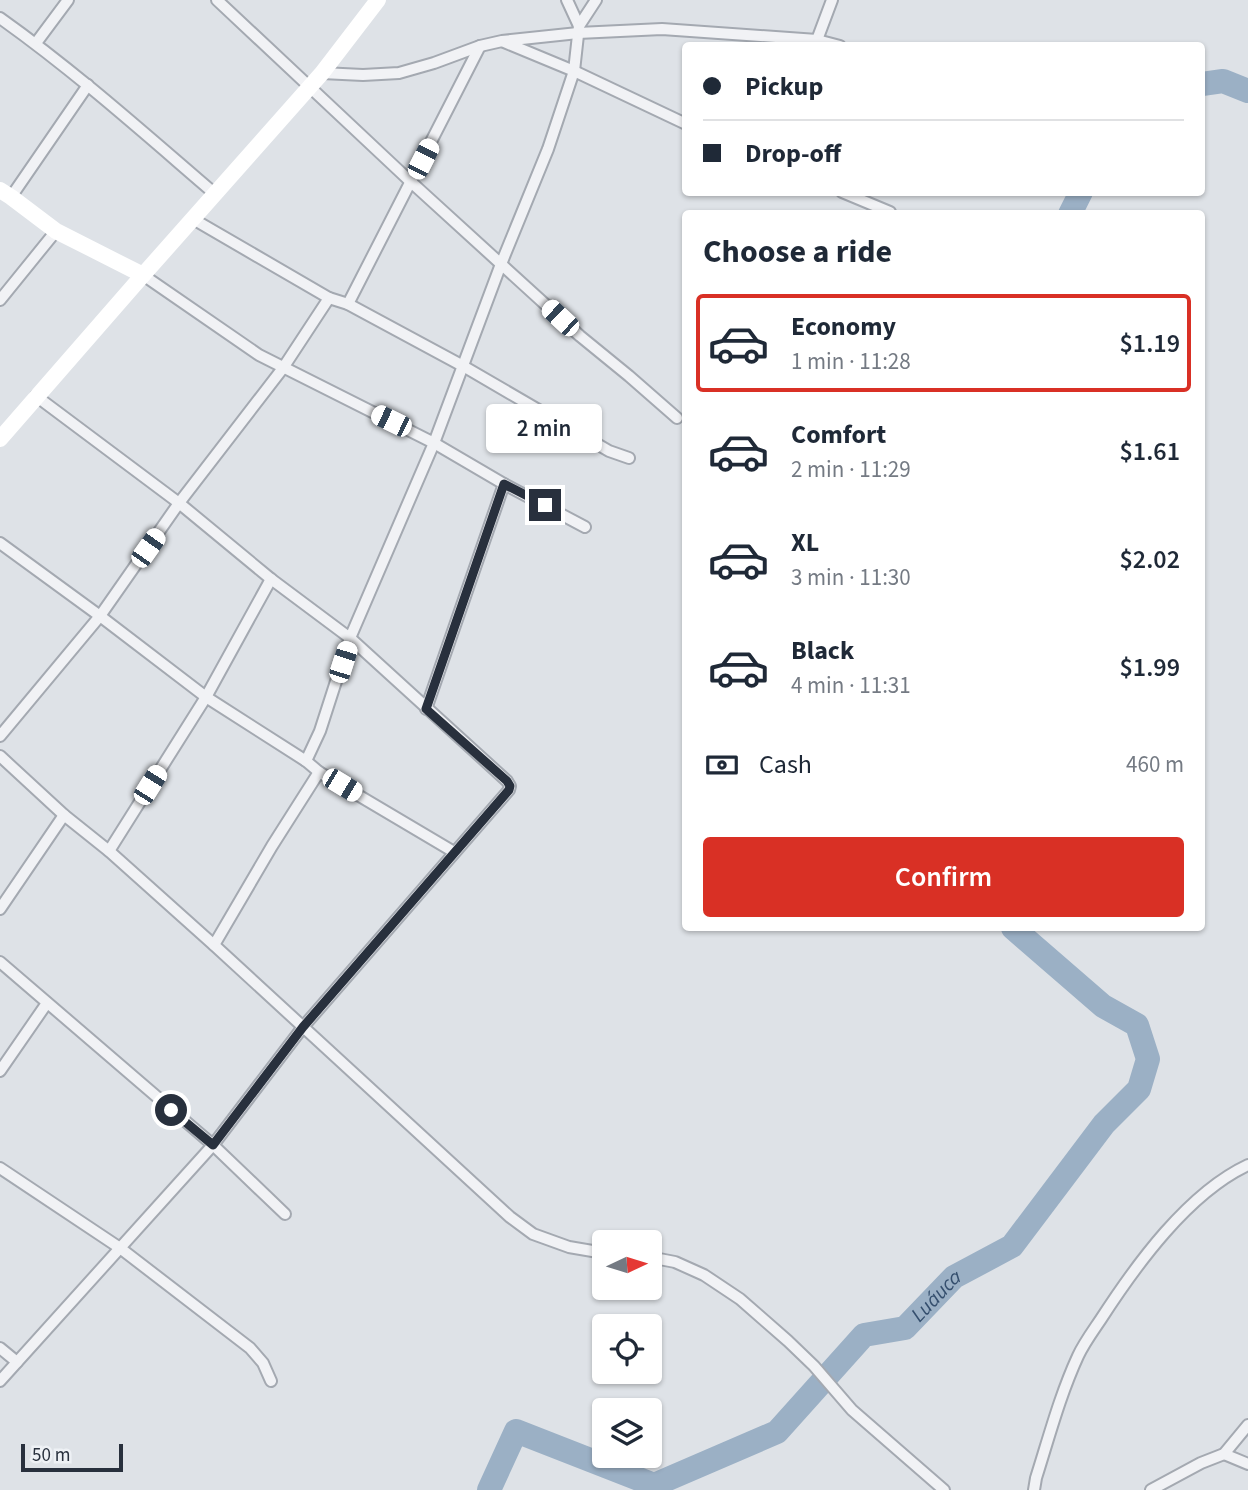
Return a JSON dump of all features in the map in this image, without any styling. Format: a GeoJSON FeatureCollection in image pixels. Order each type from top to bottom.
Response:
{"type":"FeatureCollection","features":[{"type":"Feature","properties":{"kind":"street"},"geometry":{"type":"LineString","coordinates":[[36,43],[68,0]]}},
{"type":"Feature","properties":{"kind":"street"},"geometry":{"type":"LineString","coordinates":[[217,0],[580,336],[677,418]]}},
{"type":"Feature","properties":{"kind":"street"},"geometry":{"type":"LineString","coordinates":[[0,439],[310,87],[378,0]]}},
{"type":"Feature","properties":{"kind":"street"},"geometry":{"type":"LineString","coordinates":[[567,0],[578,29]]}},
{"type":"Feature","properties":{"kind":"street"},"geometry":{"type":"LineString","coordinates":[[306,761],[320,731],[350,638],[434,443],[501,264],[548,149],[573,71],[578,29],[596,0]]}},
{"type":"Feature","properties":{"kind":"street"},"geometry":{"type":"LineString","coordinates":[[817,40],[832,0]]}},
{"type":"Feature","properties":{"kind":"street"},"geometry":{"type":"LineString","coordinates":[[0,19],[36,43],[88,85],[215,194]]}},
{"type":"Feature","properties":{"kind":"street"},"geometry":{"type":"LineString","coordinates":[[322,73],[399,73],[480,46],[578,29],[662,29],[825,42]]}},
{"type":"Feature","properties":{"kind":"street"},"geometry":{"type":"LineString","coordinates":[[502,41],[682,122]]}},
{"type":"Feature","properties":{"kind":"street"},"geometry":{"type":"LineString","coordinates":[[348,304],[480,46]]}},
{"type":"Feature","properties":{"kind":"street"},"geometry":{"type":"LineString","coordinates":[[88,85],[6,194],[55,231],[143,275],[259,355],[434,443],[586,527]]}},
{"type":"Feature","properties":{"kind":"street"},"geometry":{"type":"LineString","coordinates":[[852,196],[885,210]]}},
{"type":"Feature","properties":{"kind":"street"},"geometry":{"type":"LineString","coordinates":[[193,219],[329,298],[348,304],[463,366],[609,452],[629,458]]}},
{"type":"Feature","properties":{"kind":"street"},"geometry":{"type":"LineString","coordinates":[[0,300],[55,231]]}},
{"type":"Feature","properties":{"kind":"street"},"geometry":{"type":"LineString","coordinates":[[0,736],[100,616],[179,503],[283,368],[329,298]]}},
{"type":"Feature","properties":{"kind":"street"},"geometry":{"type":"LineString","coordinates":[[0,1381],[213,1145],[303,1027],[509,790],[509,784],[350,638],[271,579],[179,503],[36,396]]}},
{"type":"Feature","properties":{"kind":"street"},"geometry":{"type":"LineString","coordinates":[[426,709],[504,484]]}},
{"type":"Feature","properties":{"kind":"street"},"geometry":{"type":"LineString","coordinates":[[0,543],[206,696],[319,772],[454,852]]}},
{"type":"Feature","properties":{"kind":"street"},"geometry":{"type":"LineString","coordinates":[[109,851],[206,696],[271,579]]}},
{"type":"Feature","properties":{"kind":"street"},"geometry":{"type":"LineString","coordinates":[[0,756],[214,945],[510,1217],[533,1234],[569,1247],[592,1251]]}},
{"type":"Feature","properties":{"kind":"street"},"geometry":{"type":"LineString","coordinates":[[214,945],[319,772]]}},
{"type":"Feature","properties":{"kind":"street"},"geometry":{"type":"LineString","coordinates":[[0,909],[64,815]]}},
{"type":"Feature","properties":{"kind":"street"},"geometry":{"type":"LineString","coordinates":[[0,962],[213,1145],[285,1214]]}},
{"type":"Feature","properties":{"kind":"street"},"geometry":{"type":"LineString","coordinates":[[0,1071],[47,1003]]}},
{"type":"Feature","properties":{"kind":"street"},"geometry":{"type":"LineString","coordinates":[[1034,1490],[1067,1381],[1080,1353],[1107,1309],[1166,1231],[1204,1193],[1248,1165]]}},
{"type":"Feature","properties":{"kind":"street"},"geometry":{"type":"LineString","coordinates":[[0,1168],[120,1248],[250,1348],[263,1363],[271,1381]]}},
{"type":"Feature","properties":{"kind":"street"},"geometry":{"type":"LineString","coordinates":[[662,1260],[675,1262],[704,1275],[740,1299],[814,1366],[852,1410],[944,1490]]}},
{"type":"Feature","properties":{"kind":"street"},"geometry":{"type":"LineString","coordinates":[[0,1348],[17,1362]]}},
{"type":"Feature","properties":{"kind":"street"},"geometry":{"type":"LineString","coordinates":[[1152,1490],[1201,1463],[1224,1454],[1248,1425]]}},
{"type":"Feature","properties":{"kind":"street"},"geometry":{"type":"LineString","coordinates":[[1224,1454],[1248,1464]]}},
{"type":"Feature","properties":{"kind":"waterway","name":"Luáuca"},"geometry":{"type":"LineString","coordinates":[[1205,84],[1223,81],[1248,91]]}},
{"type":"Feature","properties":{"kind":"waterway","name":"Luáuca"},"geometry":{"type":"LineString","coordinates":[[1072,210],[1079,196]]}},
{"type":"Feature","properties":{"kind":"waterway","name":"Luáuca"},"geometry":{"type":"LineString","coordinates":[[489,1490],[516,1431],[654,1485],[777,1432],[864,1335],[905,1328],[954,1277],[1012,1246],[1104,1124],[1139,1089],[1148,1059],[1137,1025],[1103,1006],[1016,931]]}},
{"type":"Feature","properties":{"kind":"route"},"geometry":{"type":"LineString","coordinates":[[171,1110],[213,1145],[303,1027],[509,790],[507,781],[426,709],[504,484],[545,505]]}}]}
